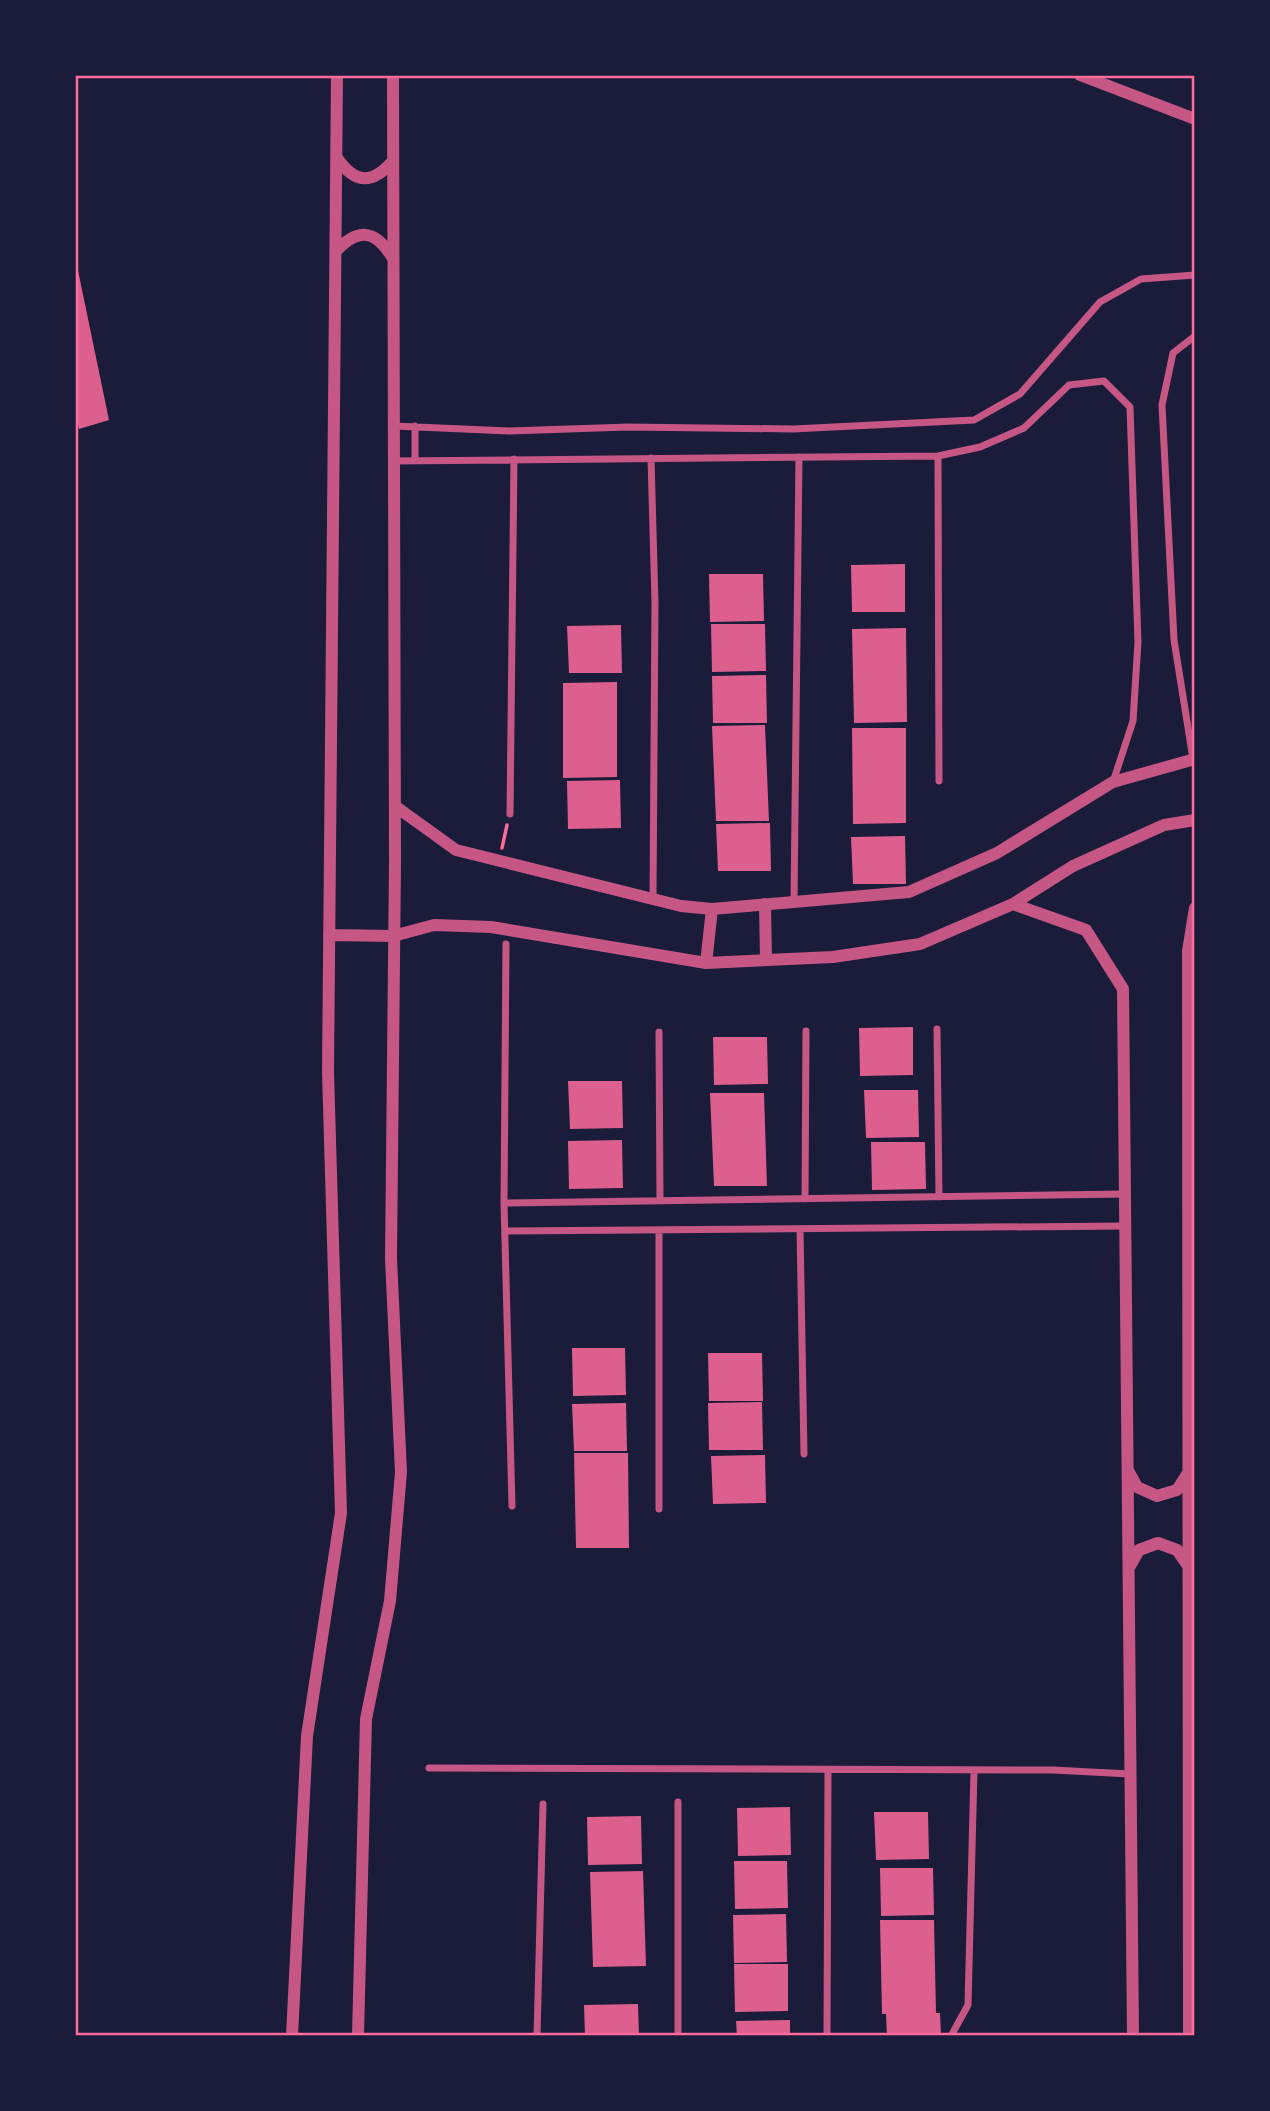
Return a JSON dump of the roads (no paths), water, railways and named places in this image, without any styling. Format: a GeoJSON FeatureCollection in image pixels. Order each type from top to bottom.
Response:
{"type":"FeatureCollection","features":[{"type":"Feature","properties":{"kind":"street"},"geometry":{"type":"LineString","coordinates":[[292,2036],[307,1736],[341,1513],[328,1072],[337,75]]}},
{"type":"Feature","properties":{"kind":"street"},"geometry":{"type":"LineString","coordinates":[[358,2036],[366,1719],[390,1601],[401,1472],[391,1259],[395,806],[393,75]]}},
{"type":"Feature","properties":{"kind":"street"},"geometry":{"type":"LineString","coordinates":[[1080,75],[1195,119]]}},
{"type":"Feature","properties":{"kind":"street"},"geometry":{"type":"LineString","coordinates":[[337,158],[347,173],[364,179],[382,175],[393,161]]}},
{"type":"Feature","properties":{"kind":"street"},"geometry":{"type":"LineString","coordinates":[[336,251],[348,238],[366,234],[383,241],[392,257]]}},
{"type":"Feature","properties":{"kind":"street"},"geometry":{"type":"LineString","coordinates":[[394,426],[509,430],[628,427],[793,429],[974,420],[1020,394],[1100,302],[1141,279],[1195,275]]}},
{"type":"Feature","properties":{"kind":"street"},"geometry":{"type":"LineString","coordinates":[[395,806],[456,850],[681,906],[712,909],[909,892],[997,853],[1113,782],[1194,759],[1174,640],[1162,405],[1173,353],[1195,336]]}},
{"type":"Feature","properties":{"kind":"street"},"geometry":{"type":"LineString","coordinates":[[394,461],[938,456],[980,447],[1024,428],[1069,385],[1104,381],[1130,407],[1138,642],[1133,721],[1113,782]]}},
{"type":"Feature","properties":{"kind":"street"},"geometry":{"type":"LineString","coordinates":[[415,426],[415,460]]}},
{"type":"Feature","properties":{"kind":"street"},"geometry":{"type":"LineString","coordinates":[[938,456],[939,781]]}},
{"type":"Feature","properties":{"kind":"street"},"geometry":{"type":"LineString","coordinates":[[794,902],[799,457]]}},
{"type":"Feature","properties":{"kind":"street"},"geometry":{"type":"LineString","coordinates":[[651,458],[656,603],[653,899]]}},
{"type":"Feature","properties":{"kind":"street"},"geometry":{"type":"LineString","coordinates":[[510,814],[513,459]]}},
{"type":"Feature","properties":{"kind":"street"},"geometry":{"type":"LineString","coordinates":[[329,935],[393,936],[434,925],[491,927],[706,963],[833,957],[920,944],[1013,904],[1096,856],[1164,825],[1195,820]]}},
{"type":"Feature","properties":{"kind":"street"},"geometry":{"type":"LineString","coordinates":[[765,904],[766,960]]}},
{"type":"Feature","properties":{"kind":"street"},"geometry":{"type":"LineString","coordinates":[[1013,904],[1086,930],[1123,989],[1133,2036]]}},
{"type":"Feature","properties":{"kind":"street"},"geometry":{"type":"LineString","coordinates":[[1189,2036],[1188,951],[1195,908]]}},
{"type":"Feature","properties":{"kind":"street"},"geometry":{"type":"LineString","coordinates":[[706,963],[712,909]]}},
{"type":"Feature","properties":{"kind":"street"},"geometry":{"type":"LineString","coordinates":[[506,944],[504,1203],[512,1506]]}},
{"type":"Feature","properties":{"kind":"street"},"geometry":{"type":"LineString","coordinates":[[937,1029],[939,1196]]}},
{"type":"Feature","properties":{"kind":"street"},"geometry":{"type":"LineString","coordinates":[[805,1199],[806,1031]]}},
{"type":"Feature","properties":{"kind":"street"},"geometry":{"type":"LineString","coordinates":[[659,1032],[660,1201]]}},
{"type":"Feature","properties":{"kind":"street"},"geometry":{"type":"LineString","coordinates":[[504,1203],[1125,1194]]}},
{"type":"Feature","properties":{"kind":"street"},"geometry":{"type":"LineString","coordinates":[[505,1231],[1125,1226]]}},
{"type":"Feature","properties":{"kind":"street"},"geometry":{"type":"LineString","coordinates":[[800,1228],[804,1454]]}},
{"type":"Feature","properties":{"kind":"street"},"geometry":{"type":"LineString","coordinates":[[659,1230],[659,1509]]}},
{"type":"Feature","properties":{"kind":"street"},"geometry":{"type":"LineString","coordinates":[[1127,1468],[1137,1488],[1157,1496],[1177,1490],[1189,1472]]}},
{"type":"Feature","properties":{"kind":"street"},"geometry":{"type":"LineString","coordinates":[[1129,1569],[1139,1550],[1158,1543],[1177,1550],[1189,1567]]}},
{"type":"Feature","properties":{"kind":"street"},"geometry":{"type":"LineString","coordinates":[[429,1768],[1053,1770],[1130,1774]]}},
{"type":"Feature","properties":{"kind":"street"},"geometry":{"type":"LineString","coordinates":[[827,2036],[828,1771]]}},
{"type":"Feature","properties":{"kind":"street"},"geometry":{"type":"LineString","coordinates":[[951,2036],[968,2005],[974,1771]]}},
{"type":"Feature","properties":{"kind":"street"},"geometry":{"type":"LineString","coordinates":[[678,1802],[678,2036]]}},
{"type":"Feature","properties":{"kind":"street"},"geometry":{"type":"LineString","coordinates":[[537,2036],[543,1804]]}}]}
